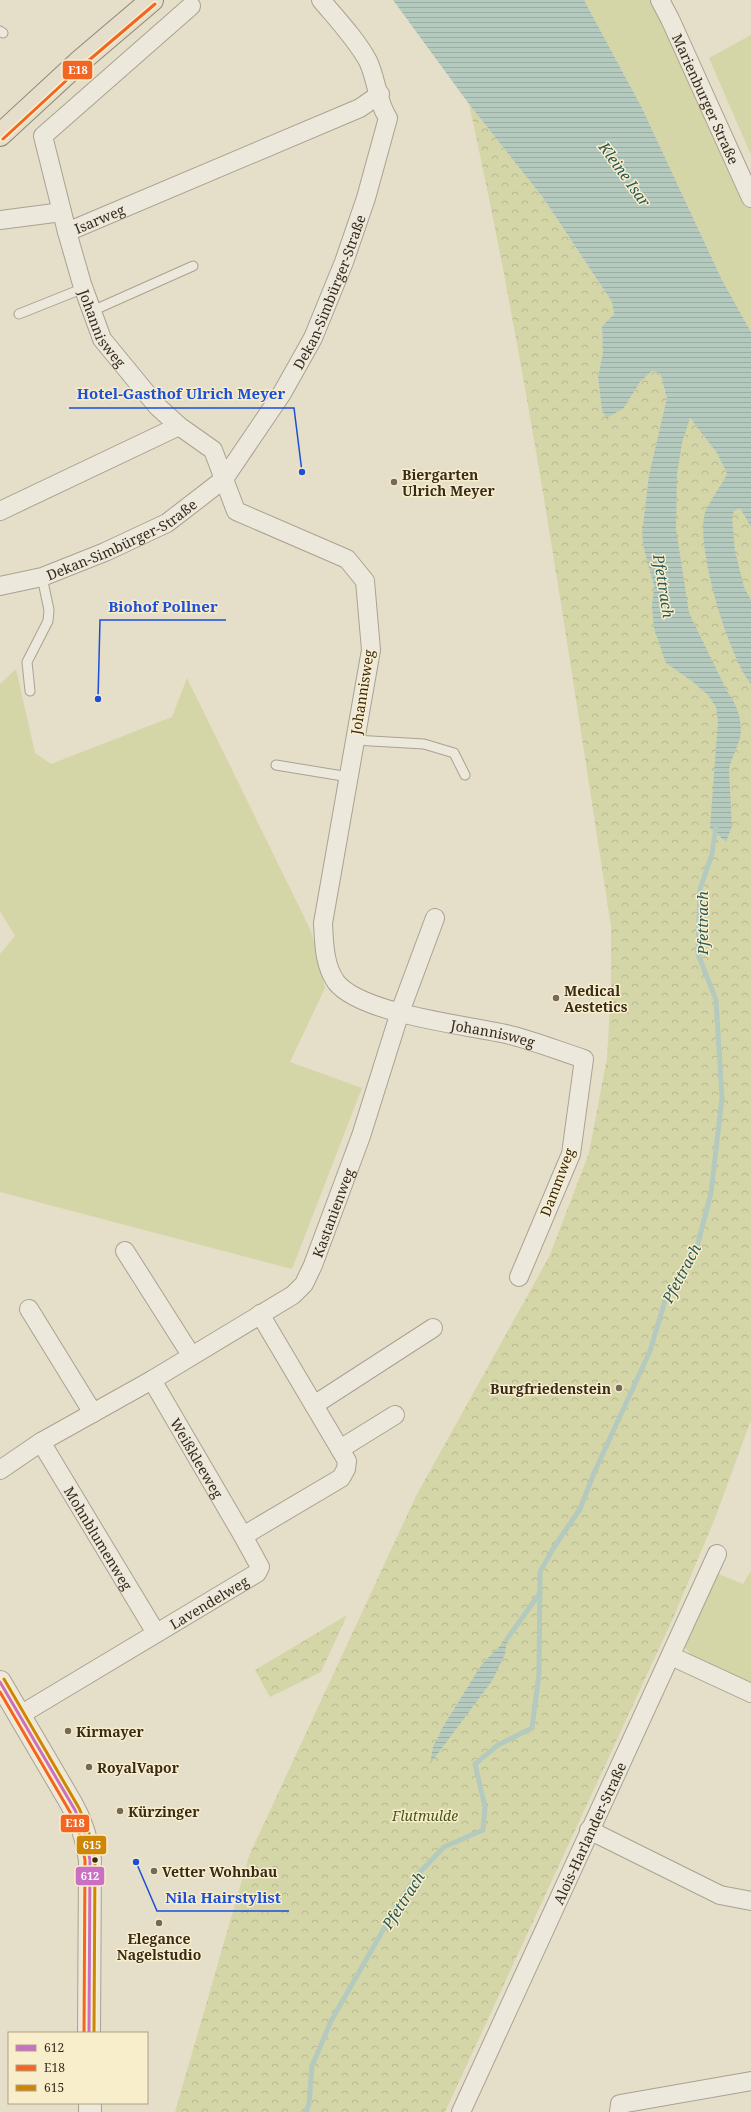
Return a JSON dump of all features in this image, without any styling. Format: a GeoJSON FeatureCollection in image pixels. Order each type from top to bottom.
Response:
{"type":"FeatureCollection","features":[{"type":"Feature","properties":{"kind":"main road"},"geometry":{"type":"LineString","coordinates":[[0,135],[78,63],[152,0]]}},
{"type":"Feature","properties":{"kind":"street","name":"Dekan-Simbürger-Straße"},"geometry":{"type":"LineString","coordinates":[[0,586],[42,577],[105,552],[167,523],[224,479],[281,395],[313,338],[366,198],[388,118],[381,108],[380,94],[368,62],[347,31],[321,0]]}},
{"type":"Feature","properties":{"kind":"street","name":"Marienburger Straße"},"geometry":{"type":"LineString","coordinates":[[660,0],[751,198]]}},
{"type":"Feature","properties":{"kind":"street","name":"Isarweg"},"geometry":{"type":"LineString","coordinates":[[191,6],[43,136],[67,232],[360,108],[380,94]]}},
{"type":"Feature","properties":{"kind":"street"},"geometry":{"type":"LineString","coordinates":[[0,220],[62,212]]}},
{"type":"Feature","properties":{"kind":"street","name":"Johannisweg"},"geometry":{"type":"LineString","coordinates":[[67,232],[84,288],[102,339],[157,406],[179,426],[213,450],[236,511],[348,559],[365,581],[371,650],[323,923],[325,954],[336,982],[357,997],[385,1009],[507,1034],[584,1059]]}},
{"type":"Feature","properties":{"kind":"street"},"geometry":{"type":"LineString","coordinates":[[0,511],[179,426]]}},
{"type":"Feature","properties":{"kind":"street"},"geometry":{"type":"LineString","coordinates":[[400,1012],[435,918]]}},
{"type":"Feature","properties":{"kind":"street","name":"Kastanienweg"},"geometry":{"type":"LineString","coordinates":[[0,1470],[41,1442],[152,1380],[191,1355],[293,1295],[304,1284],[313,1265],[360,1136],[400,1012]]}},
{"type":"Feature","properties":{"kind":"street","name":"Dammweg"},"geometry":{"type":"LineString","coordinates":[[519,1277],[570,1154],[584,1059]]}},
{"type":"Feature","properties":{"kind":"street"},"geometry":{"type":"LineString","coordinates":[[125,1251],[191,1355]]}},
{"type":"Feature","properties":{"kind":"street"},"geometry":{"type":"LineString","coordinates":[[29,1309],[94,1413]]}},
{"type":"Feature","properties":{"kind":"street"},"geometry":{"type":"LineString","coordinates":[[243,1536],[341,1478],[346,1469],[347,1462],[260,1314]]}},
{"type":"Feature","properties":{"kind":"street"},"geometry":{"type":"LineString","coordinates":[[314,1405],[432,1328]]}},
{"type":"Feature","properties":{"kind":"street","name":"Weißkleeweg"},"geometry":{"type":"LineString","coordinates":[[152,1380],[243,1536]]}},
{"type":"Feature","properties":{"kind":"street"},"geometry":{"type":"LineString","coordinates":[[340,1449],[395,1415]]}},
{"type":"Feature","properties":{"kind":"street","name":"Mohnblumenweg"},"geometry":{"type":"LineString","coordinates":[[41,1442],[156,1633]]}},
{"type":"Feature","properties":{"kind":"street","name":"Lavendelweg"},"geometry":{"type":"LineString","coordinates":[[20,1715],[256,1573],[260,1567],[258,1561],[243,1536]]}},
{"type":"Feature","properties":{"kind":"street","name":"Alois-Harlander-Straße"},"geometry":{"type":"LineString","coordinates":[[461,2112],[589,1830],[613,1783],[639,1722],[671,1656],[717,1554]]}},
{"type":"Feature","properties":{"kind":"street"},"geometry":{"type":"LineString","coordinates":[[671,1656],[751,1693]]}},
{"type":"Feature","properties":{"kind":"street"},"geometry":{"type":"LineString","coordinates":[[0,1682],[80,1819],[86,1837],[90,1860],[89,2032]]}},
{"type":"Feature","properties":{"kind":"street"},"geometry":{"type":"LineString","coordinates":[[589,1830],[720,1895],[751,1901]]}},
{"type":"Feature","properties":{"kind":"street"},"geometry":{"type":"LineString","coordinates":[[619,2108],[751,2081]]}},
{"type":"Feature","properties":{"kind":"lane"},"geometry":{"type":"LineString","coordinates":[[92,311],[193,266]]}},
{"type":"Feature","properties":{"kind":"lane"},"geometry":{"type":"LineString","coordinates":[[19,314],[84,288]]}},
{"type":"Feature","properties":{"kind":"lane"},"geometry":{"type":"LineString","coordinates":[[30,691],[27,662],[48,621],[49,610],[42,577]]}},
{"type":"Feature","properties":{"kind":"lane"},"geometry":{"type":"LineString","coordinates":[[354,740],[424,744],[454,753],[465,775]]}},
{"type":"Feature","properties":{"kind":"lane"},"geometry":{"type":"LineString","coordinates":[[276,766],[349,777]]}},
{"type":"Feature","properties":{"kind":"green space"},"geometry":{"type":"Polygon","coordinates":[[[584,0],[658,0],[751,198],[751,332],[722,280],[642,108],[584,0]]]}},
{"type":"Feature","properties":{"kind":"green space"},"geometry":{"type":"Polygon","coordinates":[[[751,35],[751,155],[709,58],[751,35]]]}},
{"type":"Feature","properties":{"kind":"green space","name":"Flutmulde"},"geometry":{"type":"Polygon","coordinates":[[[469,104],[544,199],[612,302],[614,314],[602,326],[603,352],[598,377],[602,411],[624,408],[640,382],[652,371],[659,373],[664,379],[664,392],[695,424],[717,453],[751,527],[751,1420],[715,1518],[674,1616],[445,2112],[175,2112],[249,1856],[416,1496],[550,1255],[589,1153],[607,1058],[611,990],[611,926],[529,411],[491,206],[469,104]]]}},
{"type":"Feature","properties":{"kind":"green space"},"geometry":{"type":"Polygon","coordinates":[[[16,669],[35,753],[51,764],[172,717],[187,678],[311,931],[325,988],[290,1062],[362,1088],[292,1269],[0,1192],[0,954],[15,936],[0,911],[0,684],[16,669]]]}},
{"type":"Feature","properties":{"kind":"green space"},"geometry":{"type":"Polygon","coordinates":[[[751,1571],[751,1686],[695,1660],[683,1645],[714,1572],[743,1584],[751,1571]]]}},
{"type":"Feature","properties":{"kind":"green space"},"geometry":{"type":"Polygon","coordinates":[[[347,1615],[321,1672],[270,1697],[255,1670],[347,1615]]]}},
{"type":"Feature","properties":{"kind":"water","name":"Kleine Isar"},"geometry":{"type":"Polygon","coordinates":[[[393,0],[584,0],[642,108],[722,280],[751,332],[751,527],[740,508],[734,511],[732,518],[735,551],[744,587],[751,600],[751,684],[733,651],[724,627],[709,575],[705,550],[703,529],[705,513],[727,474],[717,453],[690,418],[682,443],[677,474],[676,529],[689,613],[737,709],[740,723],[740,737],[731,760],[729,771],[732,826],[726,842],[710,828],[718,721],[716,707],[708,695],[693,682],[666,663],[654,629],[652,606],[654,586],[644,549],[642,534],[649,475],[667,398],[662,379],[659,373],[652,371],[640,382],[624,408],[607,418],[602,411],[598,377],[603,352],[602,326],[614,314],[612,302],[544,199],[469,104],[393,0]]]}},
{"type":"Feature","properties":{"kind":"water"},"geometry":{"type":"Polygon","coordinates":[[[507,1639],[505,1654],[492,1681],[430,1764],[433,1747],[444,1725],[482,1664],[507,1639]]]}},
{"type":"Feature","properties":{"kind":"waterway","name":"Pfettrach"},"geometry":{"type":"LineString","coordinates":[[306,2112],[309,2104],[312,2066],[331,2021],[398,1904],[419,1873],[444,1847],[483,1830],[485,1807],[475,1764],[498,1745],[532,1728],[539,1674],[540,1572],[554,1547],[580,1509],[594,1473],[650,1351],[667,1294],[697,1247],[711,1193],[722,1098],[716,1000],[698,954],[700,889],[712,854],[716,827]]}},
{"type":"Feature","properties":{"kind":"waterway","name":"Pfettrach"},"geometry":{"type":"LineString","coordinates":[[507,1639],[540,1593]]}},
{"type":"Feature","properties":{"kind":"transit line","name":"E18"},"geometry":{"type":"LineString","coordinates":[[3,139],[81,67],[155,4]]}},
{"type":"Feature","properties":{"kind":"transit line","name":"615"},"geometry":{"type":"LineString","coordinates":[[4,1679],[79,1808],[88,1829],[95,1860],[94,2032]]}},
{"type":"Feature","properties":{"kind":"transit line","name":"612"},"geometry":{"type":"LineString","coordinates":[[0,1682],[75,1810],[84,1831],[90,1860],[89,2032]]}},
{"type":"Feature","properties":{"kind":"transit line","name":"E18"},"geometry":{"type":"LineString","coordinates":[[0,1692],[70,1812],[79,1832],[85,1860],[84,2032]]}},
{"type":"Feature","properties":{"kind":"place","name":"Hotel-Gasthof Ulrich Meyer"},"geometry":{"type":"Point","coordinates":[302,472]}},
{"type":"Feature","properties":{"kind":"place","name":"Biergarten Ulrich Meyer"},"geometry":{"type":"Point","coordinates":[394,482]}},
{"type":"Feature","properties":{"kind":"place","name":"Biohof Pollner"},"geometry":{"type":"Point","coordinates":[98,699]}},
{"type":"Feature","properties":{"kind":"place","name":"Medical Aestetics"},"geometry":{"type":"Point","coordinates":[556,998]}},
{"type":"Feature","properties":{"kind":"place","name":"Burgfriedenstein"},"geometry":{"type":"Point","coordinates":[619,1388]}},
{"type":"Feature","properties":{"kind":"place","name":"Kirmayer"},"geometry":{"type":"Point","coordinates":[68,1731]}},
{"type":"Feature","properties":{"kind":"place","name":"RoyalVapor"},"geometry":{"type":"Point","coordinates":[89,1767]}},
{"type":"Feature","properties":{"kind":"place","name":"Kürzinger"},"geometry":{"type":"Point","coordinates":[120,1811]}},
{"type":"Feature","properties":{"kind":"place","name":"Nila Hairstylist"},"geometry":{"type":"Point","coordinates":[136,1862]}},
{"type":"Feature","properties":{"kind":"place","name":"Vetter Wohnbau"},"geometry":{"type":"Point","coordinates":[154,1871]}},
{"type":"Feature","properties":{"kind":"place","name":"Elegance Nagelstudio"},"geometry":{"type":"Point","coordinates":[159,1923]}}]}
